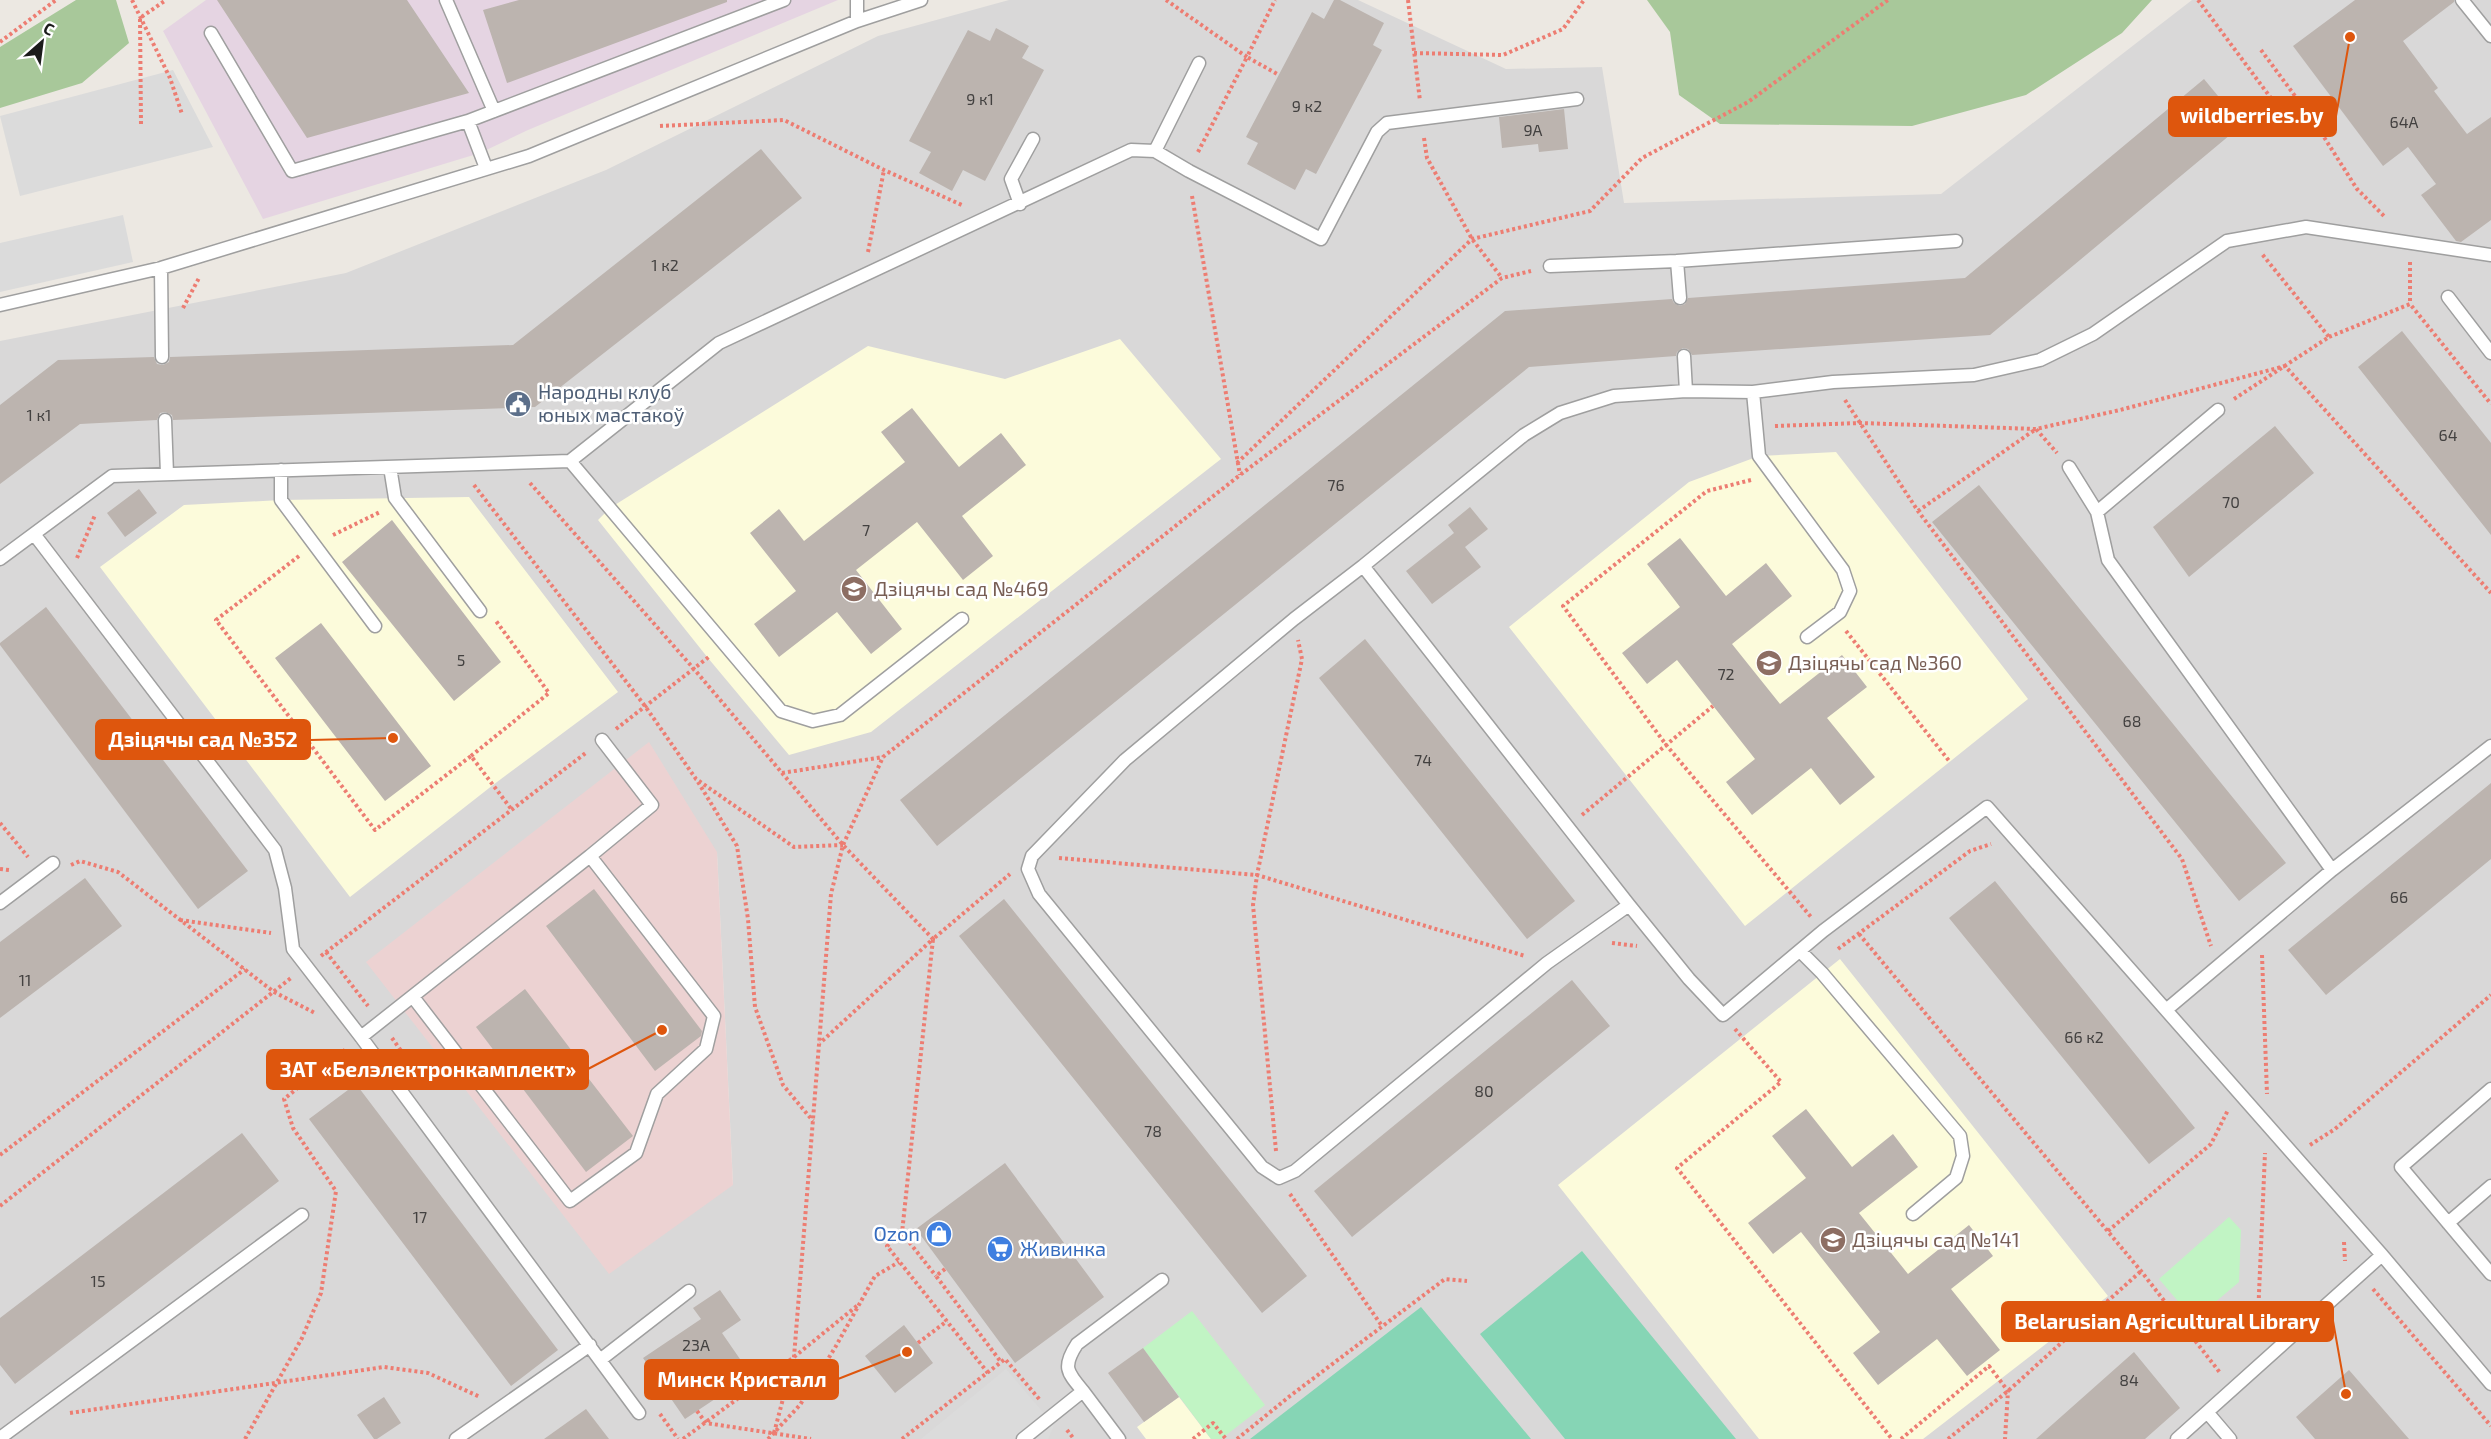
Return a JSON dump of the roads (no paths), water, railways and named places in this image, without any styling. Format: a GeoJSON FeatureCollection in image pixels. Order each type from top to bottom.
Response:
{"type":"FeatureCollection","features":[{"type":"Feature","properties":{"kind":"lane"},"geometry":{"type":"LineString","coordinates":[[211,33],[292,171],[468,121],[784,0]]}},
{"type":"Feature","properties":{"kind":"lane"},"geometry":{"type":"LineString","coordinates":[[857,0],[857,21]]}},
{"type":"Feature","properties":{"kind":"lane"},"geometry":{"type":"LineString","coordinates":[[0,305],[160,268],[529,156],[857,21],[921,0]]}},
{"type":"Feature","properties":{"kind":"lane"},"geometry":{"type":"LineString","coordinates":[[2462,0],[2491,36]]}},
{"type":"Feature","properties":{"kind":"lane"},"geometry":{"type":"LineString","coordinates":[[450,1],[494,111]]}},
{"type":"Feature","properties":{"kind":"lane"},"geometry":{"type":"LineString","coordinates":[[1155,151],[1199,63]]}},
{"type":"Feature","properties":{"kind":"lane"},"geometry":{"type":"LineString","coordinates":[[0,559],[112,476],[570,461],[719,343],[1020,204],[1131,150],[1155,151],[1321,239],[1377,132],[1387,123],[1577,99]]}},
{"type":"Feature","properties":{"kind":"lane"},"geometry":{"type":"LineString","coordinates":[[468,121],[486,168]]}},
{"type":"Feature","properties":{"kind":"lane"},"geometry":{"type":"LineString","coordinates":[[1020,204],[1011,179],[1034,139]]}},
{"type":"Feature","properties":{"kind":"lane"},"geometry":{"type":"LineString","coordinates":[[1629,905],[1547,963],[1295,1171],[1279,1178],[1262,1167],[1039,894],[1028,869],[1032,856],[1125,760],[1294,619],[1524,435],[1560,413],[1614,396],[1686,391],[1753,392],[1833,382],[1974,375],[2040,360],[2093,334],[2227,241],[2306,227],[2491,255]]}},
{"type":"Feature","properties":{"kind":"lane"},"geometry":{"type":"LineString","coordinates":[[1550,266],[1677,261],[1956,241]]}},
{"type":"Feature","properties":{"kind":"lane"},"geometry":{"type":"LineString","coordinates":[[1677,261],[1680,298]]}},
{"type":"Feature","properties":{"kind":"lane"},"geometry":{"type":"LineString","coordinates":[[160,268],[162,357]]}},
{"type":"Feature","properties":{"kind":"lane"},"geometry":{"type":"LineString","coordinates":[[2448,297],[2491,353]]}},
{"type":"Feature","properties":{"kind":"lane"},"geometry":{"type":"LineString","coordinates":[[1684,356],[1686,391]]}},
{"type":"Feature","properties":{"kind":"lane"},"geometry":{"type":"LineString","coordinates":[[1753,392],[1759,456],[1844,570],[1850,591],[1840,612],[1807,637]]}},
{"type":"Feature","properties":{"kind":"lane"},"geometry":{"type":"LineString","coordinates":[[2097,512],[2218,410]]}},
{"type":"Feature","properties":{"kind":"lane"},"geometry":{"type":"LineString","coordinates":[[165,420],[167,474]]}},
{"type":"Feature","properties":{"kind":"lane"},"geometry":{"type":"LineString","coordinates":[[570,461],[781,711],[813,721],[840,715],[962,619]]}},
{"type":"Feature","properties":{"kind":"lane"},"geometry":{"type":"LineString","coordinates":[[390,467],[395,498],[480,611]]}},
{"type":"Feature","properties":{"kind":"lane"},"geometry":{"type":"LineString","coordinates":[[2069,467],[2097,512],[2108,560],[2113,569],[2332,870]]}},
{"type":"Feature","properties":{"kind":"lane"},"geometry":{"type":"LineString","coordinates":[[281,470],[280,500],[375,626]]}},
{"type":"Feature","properties":{"kind":"lane"},"geometry":{"type":"LineString","coordinates":[[34,534],[275,850],[285,888],[293,949],[361,1037],[639,1413]]}},
{"type":"Feature","properties":{"kind":"lane"},"geometry":{"type":"LineString","coordinates":[[1363,566],[1629,905],[1689,979],[1723,1015],[1823,931],[1987,807],[2382,1255],[2491,1384]]}},
{"type":"Feature","properties":{"kind":"lane"},"geometry":{"type":"LineString","coordinates":[[361,1037],[652,805],[602,740]]}},
{"type":"Feature","properties":{"kind":"lane"},"geometry":{"type":"LineString","coordinates":[[2166,1010],[2332,870],[2491,746]]}},
{"type":"Feature","properties":{"kind":"lane"},"geometry":{"type":"LineString","coordinates":[[413,996],[570,1201],[636,1153],[657,1094],[706,1049],[714,1016],[590,856]]}},
{"type":"Feature","properties":{"kind":"lane"},"geometry":{"type":"LineString","coordinates":[[0,903],[53,863]]}},
{"type":"Feature","properties":{"kind":"lane"},"geometry":{"type":"LineString","coordinates":[[1800,951],[1960,1136],[1963,1156],[1956,1178],[1913,1214]]}},
{"type":"Feature","properties":{"kind":"lane"},"geometry":{"type":"LineString","coordinates":[[2491,1089],[2401,1167],[2491,1274]]}},
{"type":"Feature","properties":{"kind":"lane"},"geometry":{"type":"LineString","coordinates":[[2448,1223],[2491,1186]]}},
{"type":"Feature","properties":{"kind":"lane"},"geometry":{"type":"LineString","coordinates":[[0,1438],[303,1215]]}},
{"type":"Feature","properties":{"kind":"lane"},"geometry":{"type":"LineString","coordinates":[[2177,1439],[2382,1255]]}},
{"type":"Feature","properties":{"kind":"lane"},"geometry":{"type":"LineString","coordinates":[[1119,1439],[1068,1374],[1067,1359],[1077,1344],[1162,1280]]}},
{"type":"Feature","properties":{"kind":"lane"},"geometry":{"type":"LineString","coordinates":[[600,1360],[688,1291]]}},
{"type":"Feature","properties":{"kind":"lane"},"geometry":{"type":"LineString","coordinates":[[456,1439],[590,1345]]}},
{"type":"Feature","properties":{"kind":"lane"},"geometry":{"type":"LineString","coordinates":[[1023,1439],[1083,1391]]}},
{"type":"Feature","properties":{"kind":"lane"},"geometry":{"type":"LineString","coordinates":[[2207,1412],[2230,1439]]}},
{"type":"Feature","properties":{"kind":"place","name":"wildberries.by"},"geometry":{"type":"Point","coordinates":[2350,37]}},
{"type":"Feature","properties":{"kind":"place","name":"Народны клуб юных мастакоў"},"geometry":{"type":"Point","coordinates":[518,404]}},
{"type":"Feature","properties":{"kind":"place","name":"Дзіцячы сад №469"},"geometry":{"type":"Point","coordinates":[854,589]}},
{"type":"Feature","properties":{"kind":"place","name":"Дзіцячы сад №360"},"geometry":{"type":"Point","coordinates":[1769,663]}},
{"type":"Feature","properties":{"kind":"place","name":"Дзіцячы сад №352"},"geometry":{"type":"Point","coordinates":[393,738]}},
{"type":"Feature","properties":{"kind":"place","name":"ЗАТ «Белэлектронкамплект»"},"geometry":{"type":"Point","coordinates":[662,1030]}},
{"type":"Feature","properties":{"kind":"place","name":"Ozon"},"geometry":{"type":"Point","coordinates":[939,1234]}},
{"type":"Feature","properties":{"kind":"place","name":"Дзіцячы сад №141"},"geometry":{"type":"Point","coordinates":[1833,1240]}},
{"type":"Feature","properties":{"kind":"place","name":"Живинка"},"geometry":{"type":"Point","coordinates":[1000,1249]}},
{"type":"Feature","properties":{"kind":"place","name":"Минск Кристалл"},"geometry":{"type":"Point","coordinates":[907,1352]}},
{"type":"Feature","properties":{"kind":"place","name":"Belarusian Agricultural Library"},"geometry":{"type":"Point","coordinates":[2346,1394]}}]}
